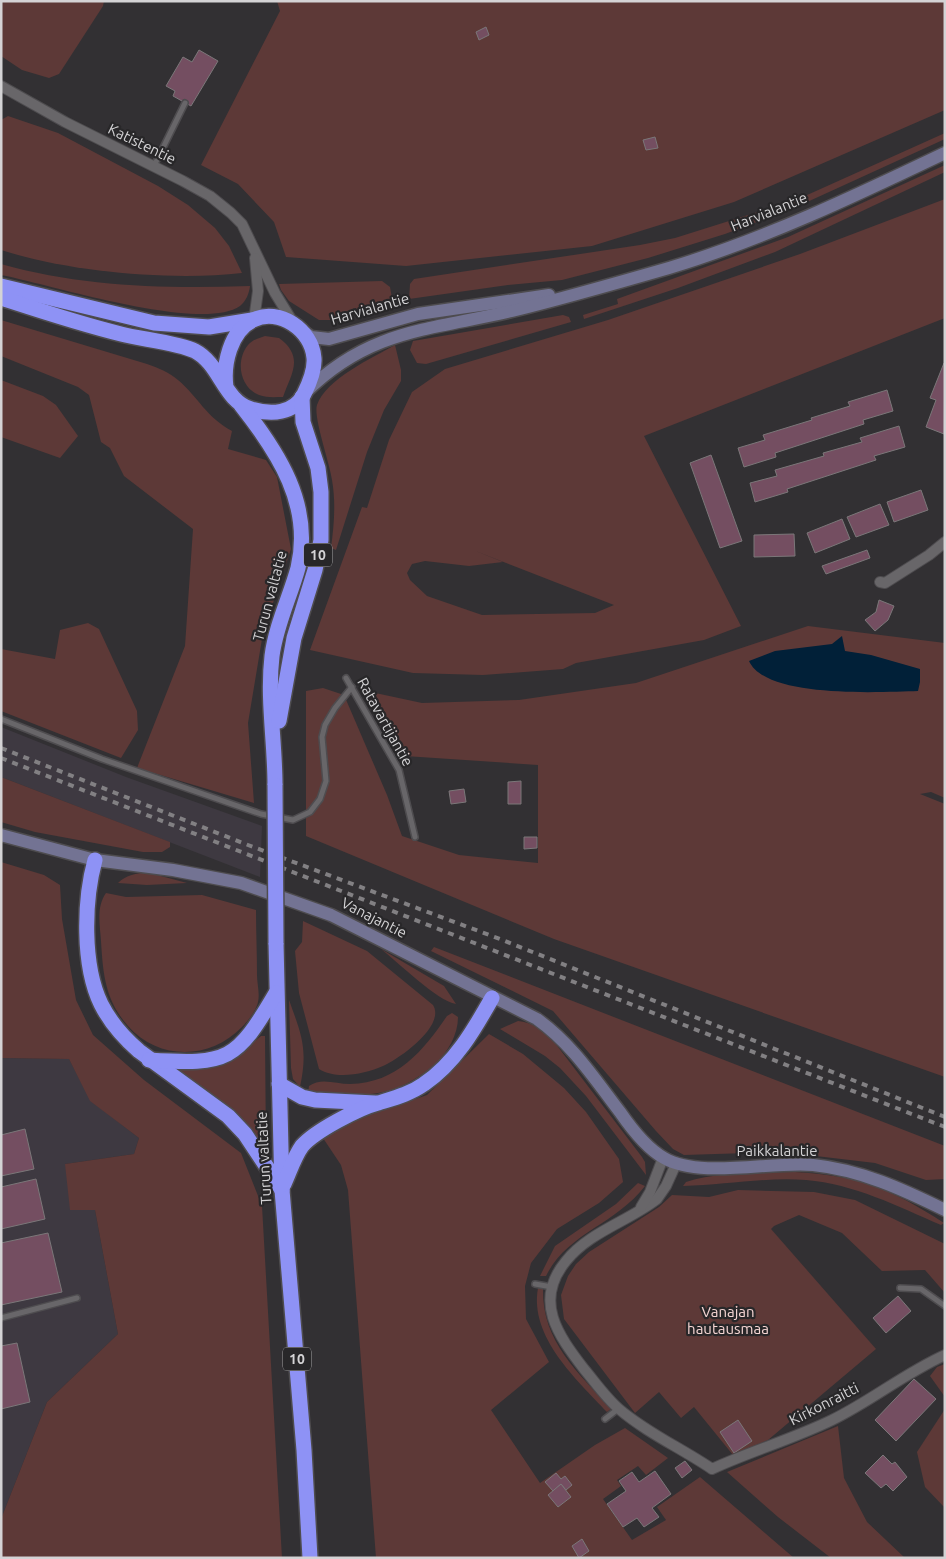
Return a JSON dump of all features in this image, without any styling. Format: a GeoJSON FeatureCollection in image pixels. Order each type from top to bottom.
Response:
{"type":"FeatureCollection","features":[{"type":"Feature","properties":{"kind":"highway"},"geometry":{"type":"LineString","coordinates":[[1,286],[154,323],[209,327],[278,318],[297,327]]}},
{"type":"Feature","properties":{"kind":"highway","name":"10"},"geometry":{"type":"LineString","coordinates":[[1,298],[114,332],[195,351],[214,368],[240,404]]}},
{"type":"Feature","properties":{"kind":"highway"},"geometry":{"type":"LineString","coordinates":[[226,386],[225,363],[231,346],[240,332],[253,320]]}},
{"type":"Feature","properties":{"kind":"highway","name":"10"},"geometry":{"type":"LineString","coordinates":[[297,327],[308,338],[314,358],[311,378],[303,396]]}},
{"type":"Feature","properties":{"kind":"highway"},"geometry":{"type":"LineString","coordinates":[[240,404],[262,411],[284,411],[292,408],[303,396]]}},
{"type":"Feature","properties":{"kind":"highway","name":"Turun valtatie"},"geometry":{"type":"LineString","coordinates":[[275,755],[285,678],[321,540],[321,492],[318,468],[303,422],[303,396]]}},
{"type":"Feature","properties":{"kind":"highway","name":"Turun valtatie"},"geometry":{"type":"LineString","coordinates":[[240,404],[267,438],[284,466],[292,487],[301,525],[298,566],[272,655],[271,699],[275,755],[276,943],[282,1190],[304,1450],[310,1558]]}},
{"type":"Feature","properties":{"kind":"highway"},"geometry":{"type":"LineString","coordinates":[[95,860],[88,884],[87,924],[90,967],[100,1002],[116,1028],[149,1060],[228,1116],[245,1134],[282,1190]]}},
{"type":"Feature","properties":{"kind":"highway"},"geometry":{"type":"LineString","coordinates":[[149,1060],[200,1062],[219,1059],[245,1042],[277,991]]}},
{"type":"Feature","properties":{"kind":"highway"},"geometry":{"type":"LineString","coordinates":[[282,1190],[294,1160],[307,1141],[327,1127],[376,1103],[408,1093],[434,1076],[465,1043],[492,998]]}},
{"type":"Feature","properties":{"kind":"highway"},"geometry":{"type":"LineString","coordinates":[[279,1084],[302,1097],[315,1100],[376,1103]]}},
{"type":"Feature","properties":{"kind":"street","name":"Katistentie"},"geometry":{"type":"LineString","coordinates":[[1,86],[65,122],[210,196],[242,224],[275,293],[297,327]]}},
{"type":"Feature","properties":{"kind":"street","name":"Harvialantie"},"geometry":{"type":"LineString","coordinates":[[303,396],[328,373],[346,360],[398,335],[509,312],[670,268],[744,242],[840,203],[945,153]]}},
{"type":"Feature","properties":{"kind":"street","name":"Katistentie"},"geometry":{"type":"LineString","coordinates":[[253,320],[258,291],[254,247]]}},
{"type":"Feature","properties":{"kind":"street","name":"Harvialantie"},"geometry":{"type":"LineString","coordinates":[[297,327],[311,336],[328,339],[418,314],[600,287]]}},
{"type":"Feature","properties":{"kind":"street"},"geometry":{"type":"LineString","coordinates":[[880,582],[885,583],[929,555],[945,542]]}},
{"type":"Feature","properties":{"kind":"street","name":"Vanajantie"},"geometry":{"type":"LineString","coordinates":[[1,835],[95,860],[173,870],[241,883],[331,915],[492,998],[537,1019],[570,1046],[629,1125],[663,1158]]}},
{"type":"Feature","properties":{"kind":"street"},"geometry":{"type":"LineString","coordinates":[[638,1210],[647,1198],[663,1158]]}},
{"type":"Feature","properties":{"kind":"street","name":"Paikkalantie"},"geometry":{"type":"LineString","coordinates":[[663,1158],[676,1164],[692,1167],[781,1164],[836,1168],[892,1184],[945,1210]]}},
{"type":"Feature","properties":{"kind":"street"},"geometry":{"type":"LineString","coordinates":[[618,1408],[561,1339],[550,1309],[552,1287],[565,1262],[573,1253],[651,1203],[663,1192],[676,1164]]}},
{"type":"Feature","properties":{"kind":"street","name":"Kirkonraitti"},"geometry":{"type":"LineString","coordinates":[[618,1408],[641,1426],[712,1469],[740,1456],[773,1446],[834,1419],[945,1354]]}},
{"type":"Feature","properties":{"kind":"lane"},"geometry":{"type":"LineString","coordinates":[[154,166],[185,103]]}},
{"type":"Feature","properties":{"kind":"lane","name":"Ratavartijantie"},"geometry":{"type":"LineString","coordinates":[[346,678],[399,770],[415,836]]}},
{"type":"Feature","properties":{"kind":"lane"},"geometry":{"type":"LineString","coordinates":[[1,719],[102,759],[261,814],[293,820],[310,812],[320,799],[326,781],[322,737],[325,725],[335,708],[352,687]]}},
{"type":"Feature","properties":{"kind":"lane"},"geometry":{"type":"LineString","coordinates":[[535,1284],[552,1287]]}},
{"type":"Feature","properties":{"kind":"lane"},"geometry":{"type":"LineString","coordinates":[[900,1288],[921,1289],[945,1306]]}},
{"type":"Feature","properties":{"kind":"lane"},"geometry":{"type":"LineString","coordinates":[[1,1318],[77,1298]]}},
{"type":"Feature","properties":{"kind":"lane"},"geometry":{"type":"LineString","coordinates":[[605,1419],[618,1408]]}},
{"type":"Feature","properties":{"kind":"shaded area"},"geometry":{"type":"Polygon","coordinates":[[[1,727],[126,777],[262,826],[260,877],[1,777],[1,727]]]}},
{"type":"Feature","properties":{"kind":"shaded area"},"geometry":{"type":"Polygon","coordinates":[[[1,1058],[69,1059],[91,1101],[139,1138],[134,1154],[65,1164],[95,1210],[118,1334],[47,1402],[1,1519],[1,1058]]]}},
{"type":"Feature","properties":{"kind":"green space"},"geometry":{"type":"Polygon","coordinates":[[[1,1],[104,1],[103,6],[59,74],[49,78],[22,70],[1,56],[1,1]]]}},
{"type":"Feature","properties":{"kind":"green space"},"geometry":{"type":"Polygon","coordinates":[[[277,1],[945,1],[945,110],[734,202],[592,246],[406,266],[286,257],[274,222],[238,184],[201,165],[280,11],[277,1]]]}},
{"type":"Feature","properties":{"kind":"green space"},"geometry":{"type":"Polygon","coordinates":[[[8,116],[58,133],[158,186],[188,205],[215,228],[229,246],[242,273],[184,276],[120,273],[57,264],[1,250],[1,120],[8,116]]]}},
{"type":"Feature","properties":{"kind":"green space"},"geometry":{"type":"Polygon","coordinates":[[[945,133],[945,139],[794,208],[725,234],[648,258],[562,280],[508,285],[409,299],[410,284],[414,279],[675,238],[796,200],[945,133]]]}},
{"type":"Feature","properties":{"kind":"green space"},"geometry":{"type":"Polygon","coordinates":[[[945,165],[945,172],[775,252],[678,288],[584,319],[583,315],[618,304],[617,299],[788,237],[945,165]]]}},
{"type":"Feature","properties":{"kind":"green space"},"geometry":{"type":"Polygon","coordinates":[[[945,199],[945,318],[644,436],[741,626],[704,640],[576,663],[563,669],[483,675],[413,673],[310,650],[362,507],[367,508],[389,440],[412,392],[445,369],[608,320],[800,254],[945,199]],[[473,550],[503,562],[469,566],[425,561],[412,564],[407,573],[410,580],[427,596],[482,615],[595,613],[614,605],[473,550]]]}},
{"type":"Feature","properties":{"kind":"green space"},"geometry":{"type":"Polygon","coordinates":[[[1,264],[63,278],[125,285],[187,287],[250,286],[247,297],[240,306],[221,313],[193,314],[124,304],[1,275],[1,264]]]}},
{"type":"Feature","properties":{"kind":"green space"},"geometry":{"type":"Polygon","coordinates":[[[382,281],[390,287],[393,304],[331,320],[319,320],[289,301],[279,284],[382,281]]]}},
{"type":"Feature","properties":{"kind":"green space"},"geometry":{"type":"Polygon","coordinates":[[[563,315],[569,317],[571,322],[426,364],[417,363],[410,350],[413,341],[563,315]]]}},
{"type":"Feature","properties":{"kind":"green space"},"geometry":{"type":"Polygon","coordinates":[[[1,320],[147,364],[167,372],[175,377],[215,419],[232,431],[228,449],[266,460],[277,477],[291,549],[263,633],[248,723],[254,803],[137,768],[185,646],[193,529],[124,476],[110,448],[101,442],[89,395],[78,387],[1,356],[1,320]]]}},
{"type":"Feature","properties":{"kind":"green space"},"geometry":{"type":"Polygon","coordinates":[[[265,336],[279,338],[292,352],[294,366],[283,397],[259,395],[247,386],[244,380],[241,366],[244,351],[254,340],[265,336]]]}},
{"type":"Feature","properties":{"kind":"green space"},"geometry":{"type":"Polygon","coordinates":[[[395,345],[401,370],[401,381],[384,410],[367,452],[336,550],[331,548],[334,497],[331,473],[317,420],[317,405],[322,395],[340,378],[395,345]]]}},
{"type":"Feature","properties":{"kind":"green space"},"geometry":{"type":"Polygon","coordinates":[[[1,380],[43,396],[56,405],[78,436],[60,458],[1,437],[1,380]]]}},
{"type":"Feature","properties":{"kind":"green space"},"geometry":{"type":"Polygon","coordinates":[[[88,623],[99,629],[137,711],[138,730],[121,758],[1,711],[1,649],[55,659],[60,630],[88,623]]]}},
{"type":"Feature","properties":{"kind":"green space"},"geometry":{"type":"Polygon","coordinates":[[[808,626],[945,643],[945,798],[931,792],[920,794],[945,804],[945,1077],[554,939],[306,836],[306,691],[323,688],[344,695],[387,795],[402,836],[459,855],[538,863],[538,765],[405,756],[366,691],[422,703],[519,700],[636,683],[808,626]]]}},
{"type":"Feature","properties":{"kind":"green space"},"geometry":{"type":"Polygon","coordinates":[[[1,777],[170,842],[170,847],[162,852],[143,852],[35,832],[1,822],[1,777]]]}},
{"type":"Feature","properties":{"kind":"green space"},"geometry":{"type":"Polygon","coordinates":[[[1,862],[44,875],[60,885],[62,919],[76,1000],[93,1035],[144,1080],[241,1153],[262,1206],[282,1558],[1,1558],[1,1519],[47,1402],[118,1334],[95,1210],[70,1210],[65,1164],[134,1154],[139,1138],[90,1101],[69,1059],[1,1058],[1,862]]]}},
{"type":"Feature","properties":{"kind":"green space"},"geometry":{"type":"Polygon","coordinates":[[[146,872],[187,883],[147,885],[118,883],[134,874],[146,872]]]}},
{"type":"Feature","properties":{"kind":"green space"},"geometry":{"type":"Polygon","coordinates":[[[106,893],[126,897],[202,895],[256,910],[259,999],[254,1012],[242,1027],[229,1038],[215,1046],[185,1052],[154,1046],[128,1026],[114,1006],[104,976],[99,916],[101,904],[106,893]]]}},
{"type":"Feature","properties":{"kind":"green space"},"geometry":{"type":"Polygon","coordinates":[[[303,921],[367,951],[433,1005],[435,1013],[433,1022],[419,1041],[390,1062],[368,1071],[342,1075],[319,1069],[299,993],[295,951],[302,942],[303,921]]]}},
{"type":"Feature","properties":{"kind":"green space"},"geometry":{"type":"Polygon","coordinates":[[[434,947],[945,1146],[945,1179],[926,1180],[875,1163],[782,1152],[684,1155],[673,1149],[656,1131],[553,1011],[431,951],[434,947]]]}},
{"type":"Feature","properties":{"kind":"green space"},"geometry":{"type":"Polygon","coordinates":[[[381,949],[444,986],[456,1004],[428,989],[381,949]]]}},
{"type":"Feature","properties":{"kind":"green space"},"geometry":{"type":"Polygon","coordinates":[[[289,1000],[302,1043],[303,1062],[300,1087],[293,1079],[291,1068],[289,1000]]]}},
{"type":"Feature","properties":{"kind":"green space"},"geometry":{"type":"Polygon","coordinates":[[[452,1013],[458,1017],[458,1024],[448,1049],[435,1064],[405,1085],[390,1090],[360,1095],[308,1093],[309,1086],[314,1083],[350,1084],[367,1082],[382,1078],[395,1071],[418,1053],[447,1016],[452,1013]]]}},
{"type":"Feature","properties":{"kind":"green space"},"geometry":{"type":"Polygon","coordinates":[[[518,1021],[532,1025],[552,1039],[642,1157],[645,1162],[646,1175],[586,1096],[560,1068],[545,1056],[500,1029],[518,1021]]]}},
{"type":"Feature","properties":{"kind":"green space"},"geometry":{"type":"Polygon","coordinates":[[[489,1034],[523,1054],[564,1088],[586,1112],[619,1159],[623,1182],[599,1203],[557,1229],[531,1263],[525,1286],[526,1319],[549,1362],[491,1410],[540,1483],[595,1445],[625,1428],[668,1458],[646,1475],[638,1466],[617,1480],[621,1486],[603,1499],[632,1540],[666,1520],[657,1507],[700,1477],[794,1558],[376,1558],[348,1190],[341,1165],[323,1138],[354,1120],[427,1095],[489,1034]]]}},
{"type":"Feature","properties":{"kind":"green space"},"geometry":{"type":"Polygon","coordinates":[[[261,1036],[265,1036],[266,1150],[229,1107],[175,1069],[212,1066],[232,1058],[261,1036]]]}},
{"type":"Feature","properties":{"kind":"green space"},"geometry":{"type":"Polygon","coordinates":[[[795,1172],[856,1180],[908,1201],[944,1223],[941,1225],[892,1203],[824,1182],[791,1179],[683,1186],[686,1182],[712,1176],[740,1173],[795,1172]]]}},
{"type":"Feature","properties":{"kind":"green space"},"geometry":{"type":"Polygon","coordinates":[[[638,1183],[645,1186],[633,1199],[566,1249],[555,1261],[546,1276],[540,1276],[555,1246],[616,1204],[638,1183]]]}},
{"type":"Feature","properties":{"kind":"green space","name":"Vanajan hautausmaa"},"geometry":{"type":"Polygon","coordinates":[[[738,1190],[814,1192],[855,1200],[945,1244],[945,1293],[925,1270],[882,1271],[842,1233],[799,1215],[774,1226],[771,1229],[876,1349],[768,1440],[733,1455],[694,1407],[681,1418],[659,1392],[635,1413],[564,1319],[561,1295],[568,1276],[576,1264],[589,1252],[659,1207],[672,1195],[709,1197],[738,1190]]]}},
{"type":"Feature","properties":{"kind":"green space"},"geometry":{"type":"Polygon","coordinates":[[[538,1288],[543,1289],[544,1308],[555,1341],[575,1369],[611,1409],[607,1412],[570,1372],[548,1340],[541,1324],[537,1306],[538,1288]]]}},
{"type":"Feature","properties":{"kind":"green space"},"geometry":{"type":"Polygon","coordinates":[[[945,1364],[945,1397],[930,1376],[937,1367],[945,1364]]]}},
{"type":"Feature","properties":{"kind":"green space"},"geometry":{"type":"Polygon","coordinates":[[[945,1409],[945,1508],[925,1487],[917,1452],[945,1409]]]}},
{"type":"Feature","properties":{"kind":"green space"},"geometry":{"type":"Polygon","coordinates":[[[838,1426],[844,1478],[867,1522],[905,1558],[831,1558],[778,1517],[727,1472],[838,1426]]]}},
{"type":"Feature","properties":{"kind":"water"},"geometry":{"type":"Polygon","coordinates":[[[842,636],[845,651],[871,655],[920,669],[918,691],[852,692],[800,687],[777,682],[760,673],[749,661],[775,651],[832,644],[842,636]]]}},
{"type":"Feature","properties":{"kind":"building"},"geometry":{"type":"Polygon","coordinates":[[[486,27],[489,35],[479,40],[476,32],[486,27]]]}},
{"type":"Feature","properties":{"kind":"building"},"geometry":{"type":"Polygon","coordinates":[[[199,50],[218,61],[191,106],[173,96],[175,91],[166,86],[183,57],[192,62],[199,50]]]}},
{"type":"Feature","properties":{"kind":"building"},"geometry":{"type":"Polygon","coordinates":[[[655,137],[658,148],[646,150],[643,140],[655,137]]]}},
{"type":"Feature","properties":{"kind":"building"},"geometry":{"type":"Polygon","coordinates":[[[944,363],[944,434],[926,427],[936,400],[930,398],[944,363]]]}},
{"type":"Feature","properties":{"kind":"building"},"geometry":{"type":"Polygon","coordinates":[[[887,390],[893,411],[863,420],[864,424],[775,453],[776,457],[744,467],[738,448],[765,440],[763,435],[812,420],[811,418],[850,406],[848,402],[887,390]]]}},
{"type":"Feature","properties":{"kind":"building"},"geometry":{"type":"Polygon","coordinates":[[[899,426],[905,447],[874,456],[876,460],[787,489],[788,492],[755,502],[750,483],[777,476],[775,470],[824,456],[823,453],[862,442],[860,438],[899,426]]]}},
{"type":"Feature","properties":{"kind":"building"},"geometry":{"type":"Polygon","coordinates":[[[711,455],[742,541],[720,548],[690,463],[711,455]]]}},
{"type":"Feature","properties":{"kind":"building"},"geometry":{"type":"Polygon","coordinates":[[[921,490],[928,510],[894,522],[887,502],[921,490]]]}},
{"type":"Feature","properties":{"kind":"building"},"geometry":{"type":"Polygon","coordinates":[[[880,504],[889,525],[856,537],[847,517],[880,504]]]}},
{"type":"Feature","properties":{"kind":"building"},"geometry":{"type":"Polygon","coordinates":[[[842,519],[850,539],[815,553],[807,533],[842,519]]]}},
{"type":"Feature","properties":{"kind":"building"},"geometry":{"type":"Polygon","coordinates":[[[794,534],[795,556],[754,557],[754,535],[794,534]]]}},
{"type":"Feature","properties":{"kind":"building"},"geometry":{"type":"Polygon","coordinates":[[[867,550],[870,558],[826,574],[822,566],[867,550]]]}},
{"type":"Feature","properties":{"kind":"building"},"geometry":{"type":"Polygon","coordinates":[[[879,600],[894,606],[888,620],[875,631],[865,620],[876,612],[879,600]]]}},
{"type":"Feature","properties":{"kind":"building"},"geometry":{"type":"Polygon","coordinates":[[[521,781],[521,804],[508,804],[508,782],[521,781]]]}},
{"type":"Feature","properties":{"kind":"building"},"geometry":{"type":"Polygon","coordinates":[[[464,789],[466,802],[451,804],[449,791],[464,789]]]}},
{"type":"Feature","properties":{"kind":"building"},"geometry":{"type":"Polygon","coordinates":[[[524,837],[537,837],[537,848],[524,849],[524,837]]]}},
{"type":"Feature","properties":{"kind":"building"},"geometry":{"type":"Polygon","coordinates":[[[25,1129],[34,1169],[1,1176],[1,1135],[25,1129]]]}},
{"type":"Feature","properties":{"kind":"building"},"geometry":{"type":"Polygon","coordinates":[[[36,1179],[45,1219],[1,1229],[1,1187],[36,1179]]]}},
{"type":"Feature","properties":{"kind":"building"},"geometry":{"type":"Polygon","coordinates":[[[48,1233],[62,1292],[1,1305],[1,1243],[48,1233]]]}},
{"type":"Feature","properties":{"kind":"building"},"geometry":{"type":"Polygon","coordinates":[[[898,1296],[911,1311],[886,1333],[873,1318],[898,1296]]]}},
{"type":"Feature","properties":{"kind":"building"},"geometry":{"type":"Polygon","coordinates":[[[17,1343],[30,1402],[1,1409],[1,1346],[17,1343]]]}},
{"type":"Feature","properties":{"kind":"building"},"geometry":{"type":"Polygon","coordinates":[[[914,1379],[936,1399],[896,1441],[875,1420],[914,1379]]]}},
{"type":"Feature","properties":{"kind":"building"},"geometry":{"type":"Polygon","coordinates":[[[738,1420],[752,1441],[734,1453],[720,1432],[738,1420]]]}},
{"type":"Feature","properties":{"kind":"building"},"geometry":{"type":"Polygon","coordinates":[[[883,1455],[892,1464],[895,1462],[907,1477],[893,1491],[886,1484],[881,1488],[865,1473],[883,1455]]]}},
{"type":"Feature","properties":{"kind":"building"},"geometry":{"type":"Polygon","coordinates":[[[685,1461],[692,1470],[682,1478],[675,1468],[685,1461]]]}},
{"type":"Feature","properties":{"kind":"building"},"geometry":{"type":"Polygon","coordinates":[[[655,1471],[671,1494],[652,1508],[659,1517],[644,1527],[637,1518],[623,1527],[607,1504],[626,1491],[619,1481],[632,1472],[639,1482],[655,1471]]]}},
{"type":"Feature","properties":{"kind":"building"},"geometry":{"type":"Polygon","coordinates":[[[556,1473],[561,1479],[565,1476],[572,1485],[566,1490],[561,1484],[553,1491],[545,1482],[556,1473]]]}},
{"type":"Feature","properties":{"kind":"building"},"geometry":{"type":"Polygon","coordinates":[[[561,1484],[571,1497],[558,1507],[548,1495],[561,1484]]]}},
{"type":"Feature","properties":{"kind":"building"},"geometry":{"type":"Polygon","coordinates":[[[582,1539],[589,1551],[579,1558],[572,1546],[582,1539]]]}},
{"type":"Feature","properties":{"kind":"railway"},"geometry":{"type":"LineString","coordinates":[[1,748],[248,845],[500,939],[945,1117]]}},
{"type":"Feature","properties":{"kind":"railway"},"geometry":{"type":"LineString","coordinates":[[1,758],[945,1127]]}}]}
